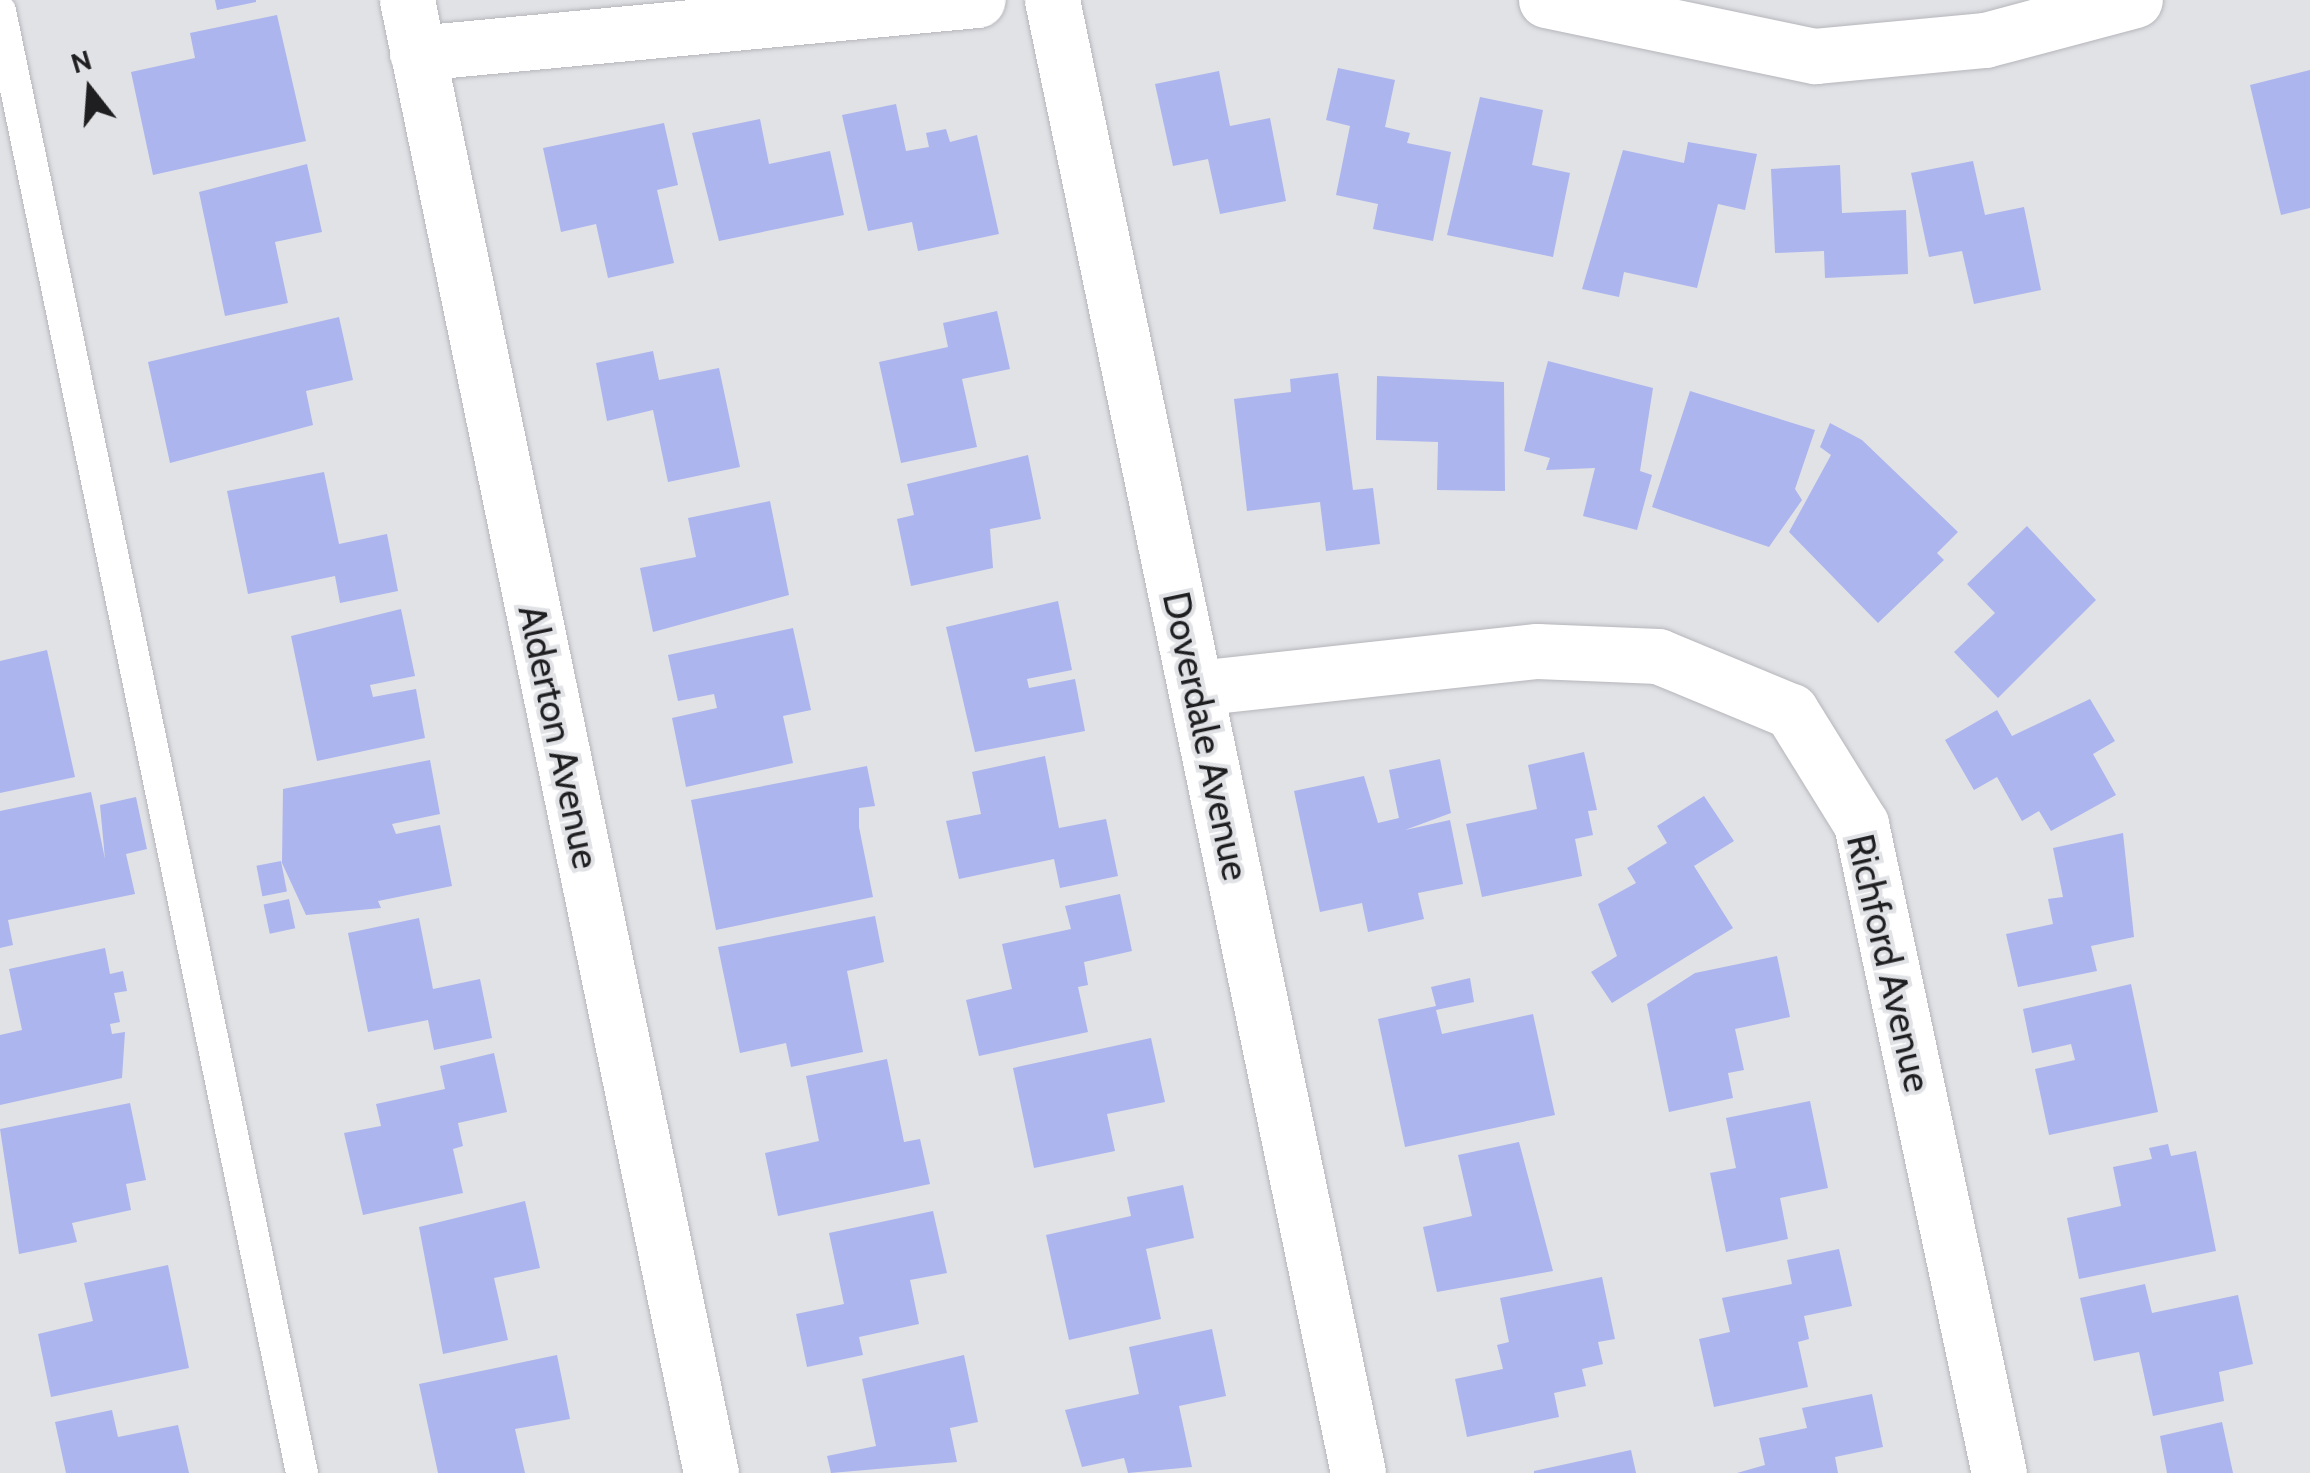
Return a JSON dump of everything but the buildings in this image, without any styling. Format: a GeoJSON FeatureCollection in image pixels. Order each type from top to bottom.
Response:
{"type":"FeatureCollection","features":[{"type":"Feature","properties":{"kind":"street","name":"Alderton Avenue"},"geometry":{"type":"LineString","coordinates":[[407,0],[711,1473]]}},
{"type":"Feature","properties":{"kind":"street"},"geometry":{"type":"LineString","coordinates":[[417,52],[977,0]]}},
{"type":"Feature","properties":{"kind":"street","name":"Doverdale Avenue"},"geometry":{"type":"LineString","coordinates":[[1052,0],[1358,1473]]}},
{"type":"Feature","properties":{"kind":"street"},"geometry":{"type":"LineString","coordinates":[[1546,0],[1815,56],[2026,14],[2134,0]]}},
{"type":"Feature","properties":{"kind":"street","name":"Richford Avenue"},"geometry":{"type":"LineString","coordinates":[[1196,688],[1537,651],[1658,656],[1791,710],[1860,824],[1998,1473]]}},
{"type":"Feature","properties":{"kind":"lane"},"geometry":{"type":"LineString","coordinates":[[0,11],[302,1473]]}}]}
